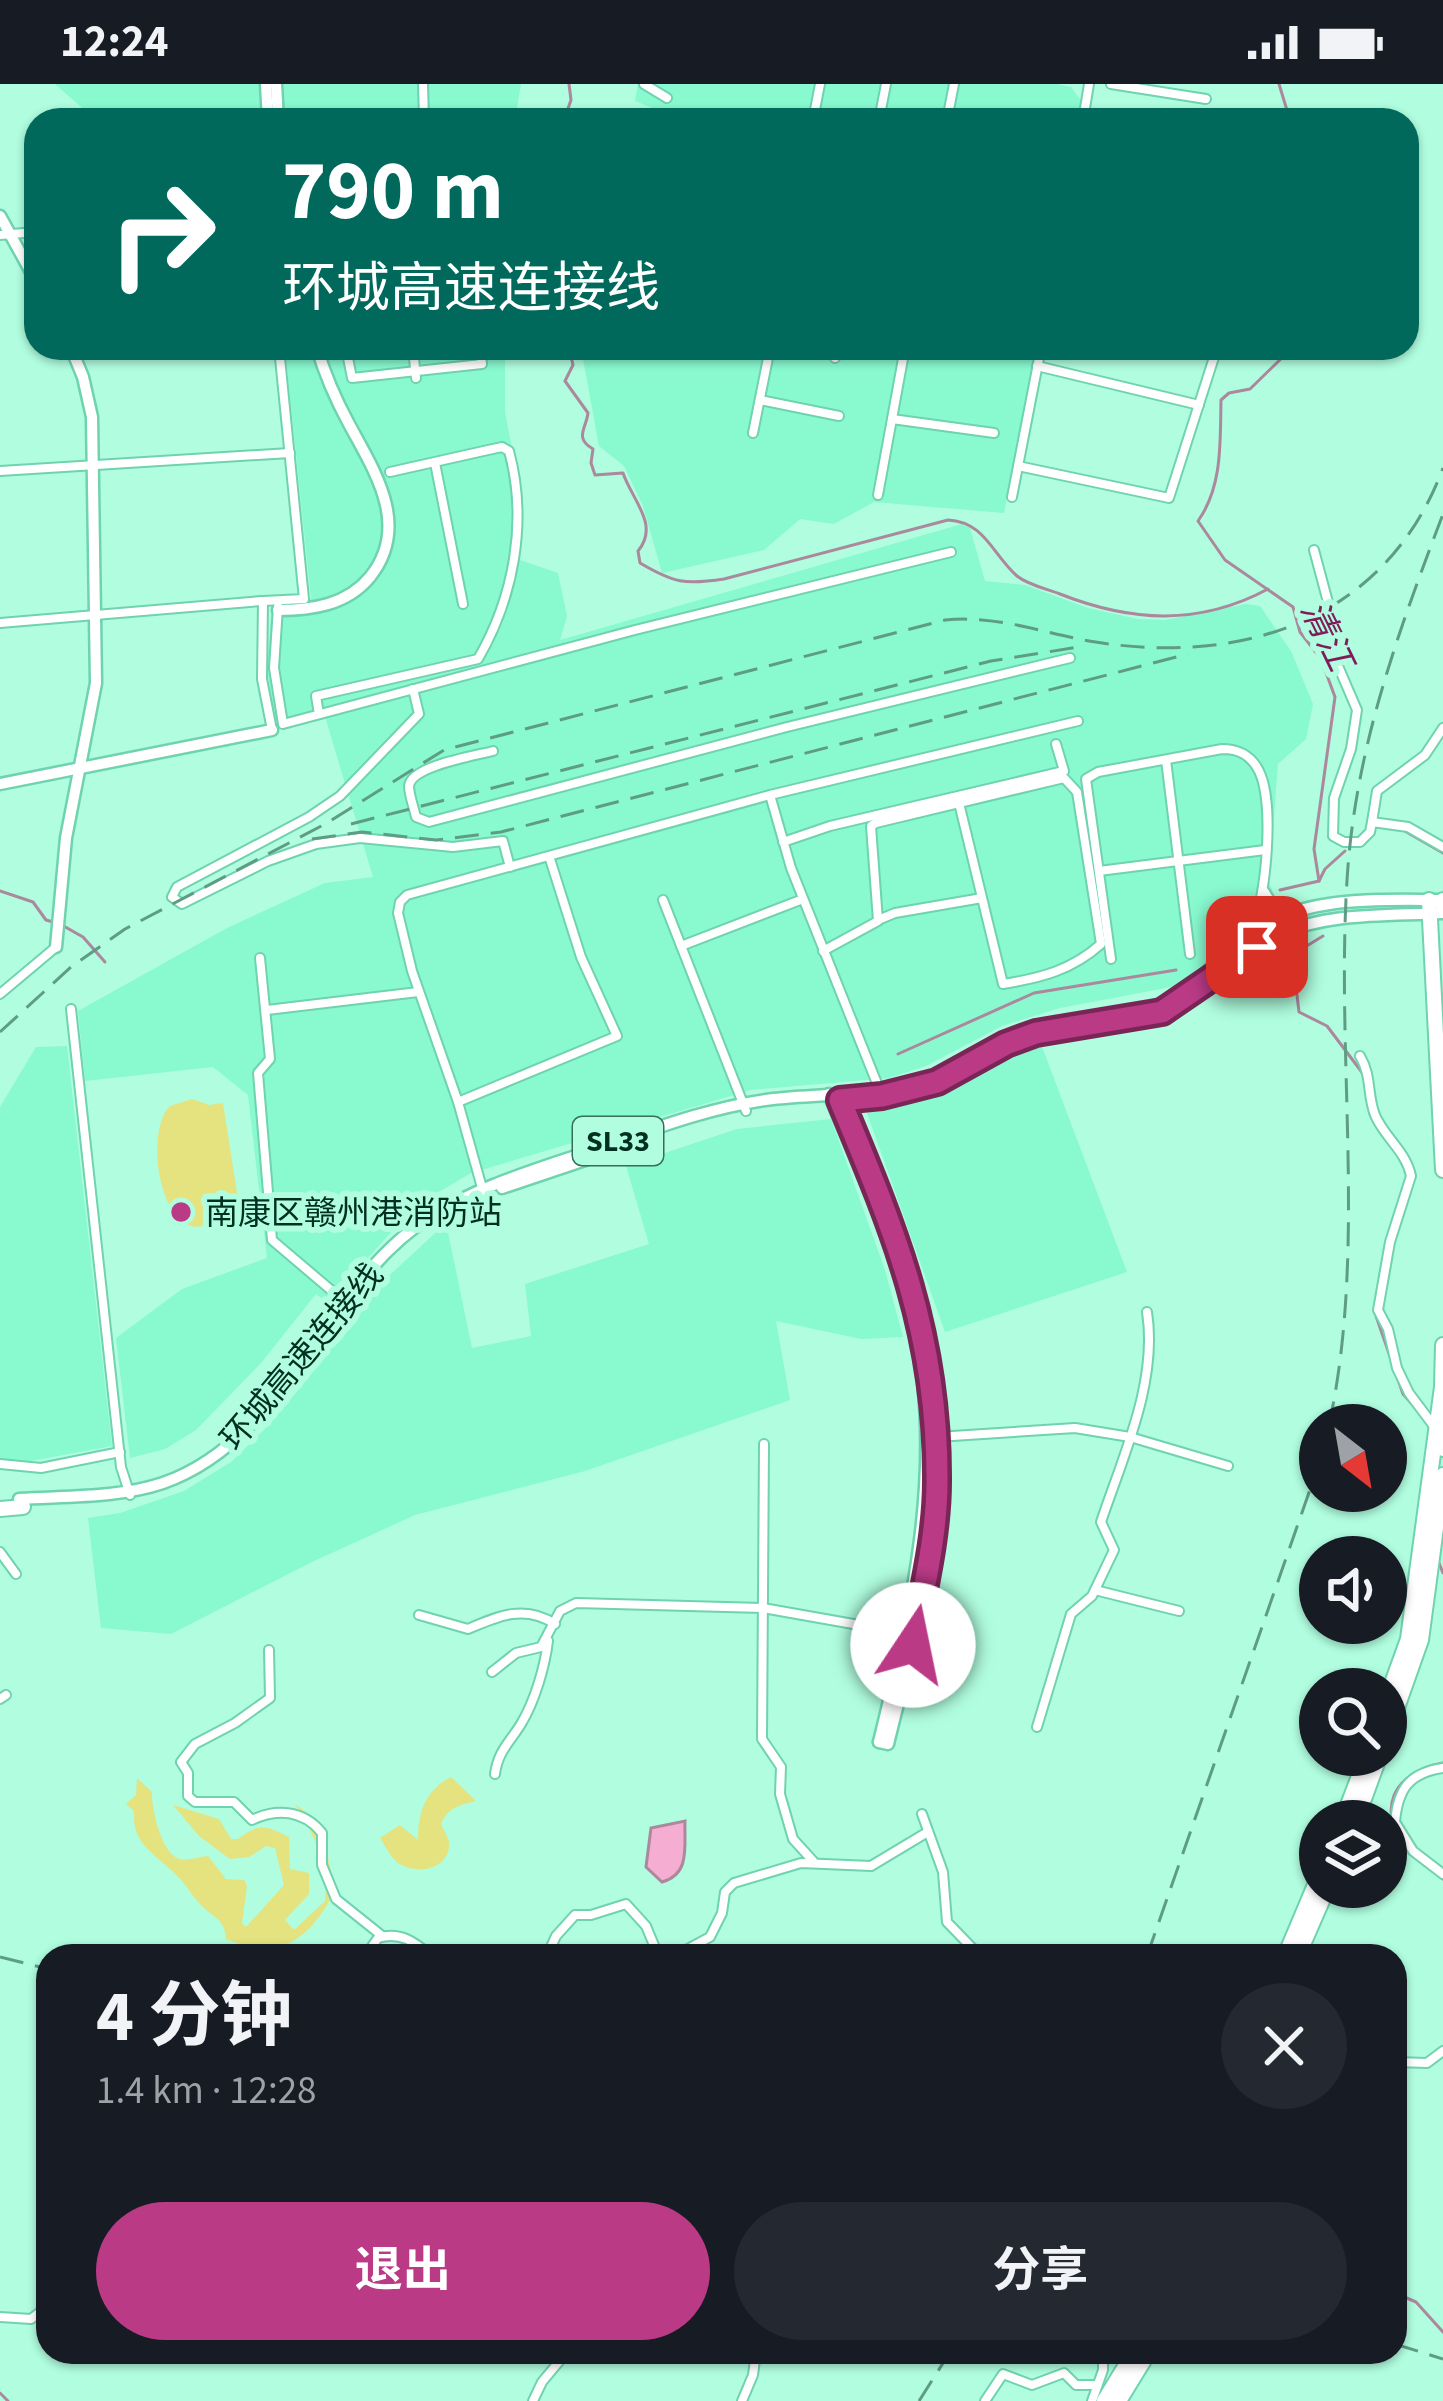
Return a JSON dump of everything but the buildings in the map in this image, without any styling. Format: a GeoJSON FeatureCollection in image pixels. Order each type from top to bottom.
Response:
{"type":"FeatureCollection","features":[{"type":"Feature","properties":{"kind":"highway"},"geometry":{"type":"LineString","coordinates":[[1438,906],[1443,1170]]}},
{"type":"Feature","properties":{"kind":"highway"},"geometry":{"type":"LineString","coordinates":[[1398,1668],[1408,1640],[1443,1345]]}},
{"type":"Feature","properties":{"kind":"highway"},"geometry":{"type":"LineString","coordinates":[[1407,1679],[1421,1640],[1443,1475]]}},
{"type":"Feature","properties":{"kind":"highway"},"geometry":{"type":"LineString","coordinates":[[0,1506],[21,1503]]}},
{"type":"Feature","properties":{"kind":"highway"},"geometry":{"type":"LineString","coordinates":[[1290,1944],[1305,1908]]}},
{"type":"Feature","properties":{"kind":"highway"},"geometry":{"type":"LineString","coordinates":[[1303,1944],[1319,1908]]}},
{"type":"Feature","properties":{"kind":"highway"},"geometry":{"type":"LineString","coordinates":[[1104,2401],[1127,2364]]}},
{"type":"Feature","properties":{"kind":"highway"},"geometry":{"type":"LineString","coordinates":[[1119,2401],[1142,2364]]}},
{"type":"Feature","properties":{"kind":"main road"},"geometry":{"type":"LineString","coordinates":[[0,216],[5,235],[24,263]]}},
{"type":"Feature","properties":{"kind":"main road"},"geometry":{"type":"LineString","coordinates":[[56,947],[67,838],[96,682],[92,417],[76,360]]}},
{"type":"Feature","properties":{"kind":"main road"},"geometry":{"type":"LineString","coordinates":[[278,608],[313,605],[355,587],[370,572],[385,536],[377,484],[335,405],[319,360]]}},
{"type":"Feature","properties":{"kind":"main road"},"geometry":{"type":"LineString","coordinates":[[0,784],[272,730]]}},
{"type":"Feature","properties":{"kind":"main road","name":"环城高速连接线"},"geometry":{"type":"LineString","coordinates":[[881,1093],[936,1075],[1005,1038],[1035,1028],[1165,1002],[1196,982],[1252,932],[1293,911],[1357,901],[1402,900],[1438,906]]}},
{"type":"Feature","properties":{"kind":"main road","name":"环城高速连接线"},"geometry":{"type":"LineString","coordinates":[[21,1503],[167,1487],[218,1461],[260,1424],[347,1304],[411,1240],[484,1192],[745,1108],[937,1082],[1036,1033],[1162,1012],[1277,935],[1305,926],[1406,915],[1438,906]]}},
{"type":"Feature","properties":{"kind":"main road"},"geometry":{"type":"LineString","coordinates":[[834,1097],[907,1268],[924,1333],[935,1437],[932,1545],[888,1744],[879,1742],[904,1633],[927,1482],[914,1328],[834,1097]]}},
{"type":"Feature","properties":{"kind":"street"},"geometry":{"type":"LineString","coordinates":[[644,84],[668,98]]}},
{"type":"Feature","properties":{"kind":"street"},"geometry":{"type":"LineString","coordinates":[[1111,84],[1206,99]]}},
{"type":"Feature","properties":{"kind":"street"},"geometry":{"type":"LineString","coordinates":[[272,730],[262,679],[262,601],[304,599],[280,360]]}},
{"type":"Feature","properties":{"kind":"street"},"geometry":{"type":"LineString","coordinates":[[348,360],[352,379],[416,375],[482,364],[482,360]]}},
{"type":"Feature","properties":{"kind":"street"},"geometry":{"type":"LineString","coordinates":[[414,360],[416,375]]}},
{"type":"Feature","properties":{"kind":"street"},"geometry":{"type":"LineString","coordinates":[[753,433],[768,360]]}},
{"type":"Feature","properties":{"kind":"street"},"geometry":{"type":"LineString","coordinates":[[878,495],[903,360]]}},
{"type":"Feature","properties":{"kind":"street"},"geometry":{"type":"LineString","coordinates":[[1012,496],[1038,360]]}},
{"type":"Feature","properties":{"kind":"street"},"geometry":{"type":"LineString","coordinates":[[1018,466],[1169,498],[1213,360]]}},
{"type":"Feature","properties":{"kind":"street"},"geometry":{"type":"LineString","coordinates":[[1037,366],[1199,405]]}},
{"type":"Feature","properties":{"kind":"street"},"geometry":{"type":"LineString","coordinates":[[760,400],[839,416]]}},
{"type":"Feature","properties":{"kind":"street"},"geometry":{"type":"LineString","coordinates":[[892,419],[994,433]]}},
{"type":"Feature","properties":{"kind":"street"},"geometry":{"type":"LineString","coordinates":[[319,714],[316,696],[478,659],[503,609],[515,551],[518,502],[511,455],[502,447],[390,472]]}},
{"type":"Feature","properties":{"kind":"street"},"geometry":{"type":"LineString","coordinates":[[0,472],[290,453]]}},
{"type":"Feature","properties":{"kind":"street"},"geometry":{"type":"LineString","coordinates":[[435,463],[463,604]]}},
{"type":"Feature","properties":{"kind":"street"},"geometry":{"type":"LineString","coordinates":[[1314,550],[1329,606],[1323,632],[1357,710],[1347,763],[1334,798],[1331,831],[1339,841],[1360,842],[1370,832],[1377,791],[1425,755],[1443,728]]}},
{"type":"Feature","properties":{"kind":"street"},"geometry":{"type":"LineString","coordinates":[[278,608],[274,668],[283,724],[951,553]]}},
{"type":"Feature","properties":{"kind":"street"},"geometry":{"type":"LineString","coordinates":[[0,623],[261,601]]}},
{"type":"Feature","properties":{"kind":"street"},"geometry":{"type":"LineString","coordinates":[[493,751],[413,776],[409,784],[416,817],[429,823],[787,727],[1070,658]]}},
{"type":"Feature","properties":{"kind":"street"},"geometry":{"type":"LineString","coordinates":[[413,689],[419,714],[340,796],[294,826],[177,887],[172,897],[182,904],[292,851],[339,839],[378,838],[453,847],[503,842],[510,867]]}},
{"type":"Feature","properties":{"kind":"street"},"geometry":{"type":"LineString","coordinates":[[484,1192],[418,992],[398,913],[407,896],[770,795],[1078,721]]}},
{"type":"Feature","properties":{"kind":"street"},"geometry":{"type":"LineString","coordinates":[[783,842],[830,826],[1064,771],[1056,744]]}},
{"type":"Feature","properties":{"kind":"street"},"geometry":{"type":"LineString","coordinates":[[1112,959],[1086,779],[1098,772],[1222,748],[1237,749],[1249,757],[1262,779],[1263,885],[1252,932]]}},
{"type":"Feature","properties":{"kind":"street"},"geometry":{"type":"LineString","coordinates":[[1166,760],[1190,954]]}},
{"type":"Feature","properties":{"kind":"street"},"geometry":{"type":"LineString","coordinates":[[878,921],[871,826],[959,803],[1064,778],[1077,792],[1101,944],[1073,966],[1003,984],[959,803]]}},
{"type":"Feature","properties":{"kind":"street"},"geometry":{"type":"LineString","coordinates":[[770,795],[803,899],[881,1093]]}},
{"type":"Feature","properties":{"kind":"street"},"geometry":{"type":"LineString","coordinates":[[1372,822],[1408,827],[1443,847]]}},
{"type":"Feature","properties":{"kind":"street"},"geometry":{"type":"LineString","coordinates":[[1099,871],[1265,850]]}},
{"type":"Feature","properties":{"kind":"street"},"geometry":{"type":"LineString","coordinates":[[458,1102],[617,1036],[580,957],[549,856]]}},
{"type":"Feature","properties":{"kind":"street"},"geometry":{"type":"LineString","coordinates":[[1263,885],[1270,902],[1293,911]]}},
{"type":"Feature","properties":{"kind":"street"},"geometry":{"type":"LineString","coordinates":[[823,951],[895,913],[982,898]]}},
{"type":"Feature","properties":{"kind":"street"},"geometry":{"type":"LineString","coordinates":[[681,946],[803,899]]}},
{"type":"Feature","properties":{"kind":"street"},"geometry":{"type":"LineString","coordinates":[[663,900],[745,1108]]}},
{"type":"Feature","properties":{"kind":"street"},"geometry":{"type":"LineString","coordinates":[[0,994],[56,947]]}},
{"type":"Feature","properties":{"kind":"street"},"geometry":{"type":"LineString","coordinates":[[260,958],[270,1059],[258,1073],[272,1240],[347,1304]]}},
{"type":"Feature","properties":{"kind":"street"},"geometry":{"type":"LineString","coordinates":[[267,1010],[418,992]]}},
{"type":"Feature","properties":{"kind":"street"},"geometry":{"type":"LineString","coordinates":[[71,1010],[120,1451],[129,1493]]}},
{"type":"Feature","properties":{"kind":"street"},"geometry":{"type":"LineString","coordinates":[[1360,1056],[1371,1081],[1376,1119],[1409,1164],[1411,1175],[1390,1242],[1378,1310],[1409,1393],[1436,1428],[1443,1452]]}},
{"type":"Feature","properties":{"kind":"street"},"geometry":{"type":"LineString","coordinates":[[1037,1727],[1071,1614],[1095,1590],[1114,1550],[1101,1522],[1130,1437],[1152,1341],[1147,1312]]}},
{"type":"Feature","properties":{"kind":"street"},"geometry":{"type":"LineString","coordinates":[[935,1437],[1075,1428],[1130,1437],[1228,1466]]}},
{"type":"Feature","properties":{"kind":"street"},"geometry":{"type":"LineString","coordinates":[[764,1444],[762,1739],[781,1767],[780,1794],[794,1839],[814,1862]]}},
{"type":"Feature","properties":{"kind":"street"},"geometry":{"type":"LineString","coordinates":[[0,1464],[41,1468],[120,1451]]}},
{"type":"Feature","properties":{"kind":"street"},"geometry":{"type":"LineString","coordinates":[[1443,1524],[1443,1558]]}},
{"type":"Feature","properties":{"kind":"street"},"geometry":{"type":"LineString","coordinates":[[0,1552],[16,1574]]}},
{"type":"Feature","properties":{"kind":"street"},"geometry":{"type":"LineString","coordinates":[[1095,1590],[1179,1611]]}},
{"type":"Feature","properties":{"kind":"street"},"geometry":{"type":"LineString","coordinates":[[495,1774],[499,1755],[522,1723],[554,1624],[569,1605],[763,1608],[904,1633]]}},
{"type":"Feature","properties":{"kind":"street"},"geometry":{"type":"LineString","coordinates":[[419,1615],[468,1629],[490,1618],[533,1612],[554,1624]]}},
{"type":"Feature","properties":{"kind":"street"},"geometry":{"type":"LineString","coordinates":[[492,1672],[504,1660],[534,1651],[548,1639]]}},
{"type":"Feature","properties":{"kind":"street"},"geometry":{"type":"LineString","coordinates":[[269,1650],[270,1698],[189,1748],[181,1762],[188,1773],[188,1796],[195,1802],[234,1802],[251,1820],[277,1812],[313,1822],[322,1832],[322,1865],[336,1899],[381,1935],[417,1944]]}},
{"type":"Feature","properties":{"kind":"street"},"geometry":{"type":"LineString","coordinates":[[1443,1768],[1412,1777],[1401,1790],[1395,1822],[1414,1851],[1443,1874]]}},
{"type":"Feature","properties":{"kind":"street"},"geometry":{"type":"LineString","coordinates":[[922,1814],[943,1872],[947,1922],[968,1944]]}},
{"type":"Feature","properties":{"kind":"street"},"geometry":{"type":"LineString","coordinates":[[697,1944],[715,1929],[729,1887],[801,1863],[871,1866],[926,1833]]}},
{"type":"Feature","properties":{"kind":"street"},"geometry":{"type":"LineString","coordinates":[[553,1944],[575,1915],[626,1904],[637,1913],[653,1944]]}},
{"type":"Feature","properties":{"kind":"street"},"geometry":{"type":"LineString","coordinates":[[374,1944],[381,1935]]}},
{"type":"Feature","properties":{"kind":"street"},"geometry":{"type":"LineString","coordinates":[[1407,2062],[1427,2063],[1443,2051]]}},
{"type":"Feature","properties":{"kind":"street"},"geometry":{"type":"LineString","coordinates":[[0,2317],[36,2315]]}},
{"type":"Feature","properties":{"kind":"street"},"geometry":{"type":"LineString","coordinates":[[532,2401],[557,2364]]}},
{"type":"Feature","properties":{"kind":"street"},"geometry":{"type":"LineString","coordinates":[[742,2401],[754,2364]]}},
{"type":"Feature","properties":{"kind":"street"},"geometry":{"type":"LineString","coordinates":[[1092,2401],[1102,2364]]}},
{"type":"Feature","properties":{"kind":"street"},"geometry":{"type":"LineString","coordinates":[[985,2401],[1003,2374],[1033,2385],[1064,2373],[1076,2385],[1094,2385]]}},
{"type":"Feature","properties":{"kind":"shaded area"},"geometry":{"type":"Polygon","coordinates":[[[55,84],[521,84],[517,108],[82,108],[55,84]]]}},
{"type":"Feature","properties":{"kind":"shaded area"},"geometry":{"type":"Polygon","coordinates":[[[638,84],[1057,84],[1071,87],[1083,103],[1082,108],[652,108],[635,101],[638,84]]]}},
{"type":"Feature","properties":{"kind":"shaded area"},"geometry":{"type":"Polygon","coordinates":[[[286,360],[505,360],[505,412],[523,507],[520,560],[558,573],[567,616],[560,640],[962,524],[970,528],[985,581],[1025,585],[1088,608],[1138,619],[1165,620],[1246,604],[1260,606],[1291,651],[1313,704],[1306,739],[1278,764],[1269,882],[1277,902],[1182,985],[1060,1008],[1002,1026],[926,1066],[889,1078],[751,1090],[471,1173],[439,1192],[391,1232],[328,1303],[316,1294],[261,1363],[196,1430],[165,1449],[130,1458],[116,1338],[182,1289],[267,1258],[248,1095],[213,1067],[85,1081],[78,1011],[227,928],[325,883],[373,877],[323,710],[275,720],[267,670],[272,601],[311,599],[286,360]]]}},
{"type":"Feature","properties":{"kind":"shaded area"},"geometry":{"type":"Polygon","coordinates":[[[583,360],[1034,360],[1004,513],[874,502],[834,524],[800,519],[764,550],[662,573],[643,506],[624,466],[599,446],[583,360]]]}},
{"type":"Feature","properties":{"kind":"shaded area"},"geometry":{"type":"Polygon","coordinates":[[[1041,1044],[1127,1272],[945,1332],[867,1113],[933,1096],[1014,1053],[1041,1044]]]}},
{"type":"Feature","properties":{"kind":"shaded area"},"geometry":{"type":"Polygon","coordinates":[[[67,1046],[112,1446],[20,1463],[0,1459],[0,1107],[36,1047],[67,1046]]]}},
{"type":"Feature","properties":{"kind":"shaded area"},"geometry":{"type":"Polygon","coordinates":[[[192,1099],[209,1105],[223,1103],[240,1212],[227,1214],[226,1210],[205,1225],[188,1225],[174,1213],[159,1169],[161,1122],[170,1106],[192,1099]]]}},
{"type":"Feature","properties":{"kind":"shaded area"},"geometry":{"type":"Polygon","coordinates":[[[831,1119],[885,1270],[903,1337],[861,1339],[776,1321],[790,1400],[585,1471],[415,1515],[171,1634],[101,1628],[88,1518],[120,1513],[184,1491],[231,1462],[270,1424],[379,1285],[446,1223],[472,1348],[531,1336],[525,1284],[649,1244],[626,1166],[737,1129],[831,1119]]]}},
{"type":"Feature","properties":{"kind":"shaded area"},"geometry":{"type":"Polygon","coordinates":[[[451,1777],[476,1801],[455,1808],[444,1818],[441,1824],[449,1842],[444,1859],[422,1869],[397,1862],[380,1838],[400,1825],[418,1840],[425,1803],[451,1777]]]}},
{"type":"Feature","properties":{"kind":"shaded area"},"geometry":{"type":"Polygon","coordinates":[[[137,1778],[152,1792],[158,1828],[171,1854],[184,1860],[208,1856],[226,1879],[244,1880],[242,1923],[246,1927],[284,1885],[275,1848],[266,1846],[249,1857],[230,1859],[199,1836],[173,1805],[219,1819],[231,1839],[263,1828],[289,1837],[290,1869],[309,1873],[309,1894],[285,1920],[294,1930],[325,1901],[326,1887],[319,1850],[295,1804],[321,1823],[335,1891],[314,1923],[290,1942],[242,1944],[226,1939],[221,1922],[142,1843],[134,1811],[126,1804],[136,1795],[137,1778]]]}},
{"type":"Feature","properties":{"kind":"shaded area"},"geometry":{"type":"Polygon","coordinates":[[[685,1821],[682,1866],[662,1882],[646,1867],[651,1828],[685,1821]]]}},
{"type":"Feature","properties":{"kind":"waterway"},"geometry":{"type":"LineString","coordinates":[[568,108],[569,84]]}},
{"type":"Feature","properties":{"kind":"waterway","name":"清江"},"geometry":{"type":"LineString","coordinates":[[1279,84],[1286,108]]}},
{"type":"Feature","properties":{"kind":"waterway"},"geometry":{"type":"LineString","coordinates":[[572,360],[565,381],[588,413],[583,437],[593,449],[595,475],[623,473],[645,522],[640,563],[671,578],[689,582],[724,579],[948,520],[980,533],[1021,579],[1113,610],[1191,614],[1268,589]]}},
{"type":"Feature","properties":{"kind":"waterway","name":"清江"},"geometry":{"type":"LineString","coordinates":[[1280,360],[1250,389],[1229,393],[1221,400],[1216,478],[1198,521],[1225,560],[1293,607],[1300,632],[1321,659],[1335,697],[1314,849],[1319,881]]}},
{"type":"Feature","properties":{"kind":"waterway"},"geometry":{"type":"LineString","coordinates":[[1403,830],[1443,853]]}},
{"type":"Feature","properties":{"kind":"waterway","name":"清江"},"geometry":{"type":"LineString","coordinates":[[1280,890],[1319,881],[1345,851]]}},
{"type":"Feature","properties":{"kind":"waterway"},"geometry":{"type":"LineString","coordinates":[[0,891],[33,902],[53,922]]}},
{"type":"Feature","properties":{"kind":"waterway"},"geometry":{"type":"LineString","coordinates":[[60,924],[83,937],[105,962]]}},
{"type":"Feature","properties":{"kind":"waterway"},"geometry":{"type":"LineString","coordinates":[[1292,955],[1323,936]]}},
{"type":"Feature","properties":{"kind":"waterway"},"geometry":{"type":"LineString","coordinates":[[898,1054],[1034,993],[1176,970]]}},
{"type":"Feature","properties":{"kind":"waterway"},"geometry":{"type":"LineString","coordinates":[[1294,970],[1299,1012],[1327,1026],[1364,1075]]}},
{"type":"Feature","properties":{"kind":"waterway"},"geometry":{"type":"LineString","coordinates":[[1370,1114],[1395,1151]]}},
{"type":"Feature","properties":{"kind":"waterway"},"geometry":{"type":"LineString","coordinates":[[1385,1249],[1376,1316],[1403,1394],[1420,1413]]}},
{"type":"Feature","properties":{"kind":"waterway"},"geometry":{"type":"LineString","coordinates":[[1437,1558],[1443,1573]]}},
{"type":"Feature","properties":{"kind":"waterway"},"geometry":{"type":"LineString","coordinates":[[1409,1851],[1393,1822],[1394,1795],[1412,1775],[1443,1763]]}},
{"type":"Feature","properties":{"kind":"waterway"},"geometry":{"type":"LineString","coordinates":[[1416,1858],[1443,1879]]}},
{"type":"Feature","properties":{"kind":"waterway"},"geometry":{"type":"LineString","coordinates":[[1407,2298],[1443,2332]]}},
{"type":"Feature","properties":{"kind":"waterway"},"geometry":{"type":"LineString","coordinates":[[0,2393],[8,2401]]}},
{"type":"Feature","properties":{"kind":"railway"},"geometry":{"type":"LineString","coordinates":[[0,1032],[71,967],[125,929],[327,823],[444,750],[945,620],[1000,622],[1089,641],[1146,647],[1253,638],[1302,622],[1346,597],[1385,563],[1418,520],[1443,468]]}},
{"type":"Feature","properties":{"kind":"railway"},"geometry":{"type":"LineString","coordinates":[[1332,1404],[1346,1288],[1345,935],[1353,820],[1383,687],[1443,514]]}},
{"type":"Feature","properties":{"kind":"railway"},"geometry":{"type":"LineString","coordinates":[[351,824],[991,661],[1085,646]]}},
{"type":"Feature","properties":{"kind":"railway"},"geometry":{"type":"LineString","coordinates":[[312,839],[362,832],[436,840],[501,832],[1188,654]]}},
{"type":"Feature","properties":{"kind":"railway"},"geometry":{"type":"LineString","coordinates":[[1151,1944],[1302,1512]]}},
{"type":"Feature","properties":{"kind":"railway"},"geometry":{"type":"LineString","coordinates":[[0,1957],[36,1966]]}},
{"type":"Feature","properties":{"kind":"railway"},"geometry":{"type":"LineString","coordinates":[[1407,2348],[1443,2359]]}},
{"type":"Feature","properties":{"kind":"railway"},"geometry":{"type":"LineString","coordinates":[[919,2401],[942,2364]]}},
{"type":"Feature","properties":{"kind":"place","name":"南康区赣州港消防站"},"geometry":{"type":"Point","coordinates":[181,1212]}},
{"type":"Feature","properties":{"kind":"route"},"geometry":{"type":"LineString","coordinates":[[913,1645],[932,1545],[937,1484],[924,1333],[907,1268],[840,1100],[882,1096],[937,1082],[1036,1033],[1162,1012],[1257,947]]}}]}
